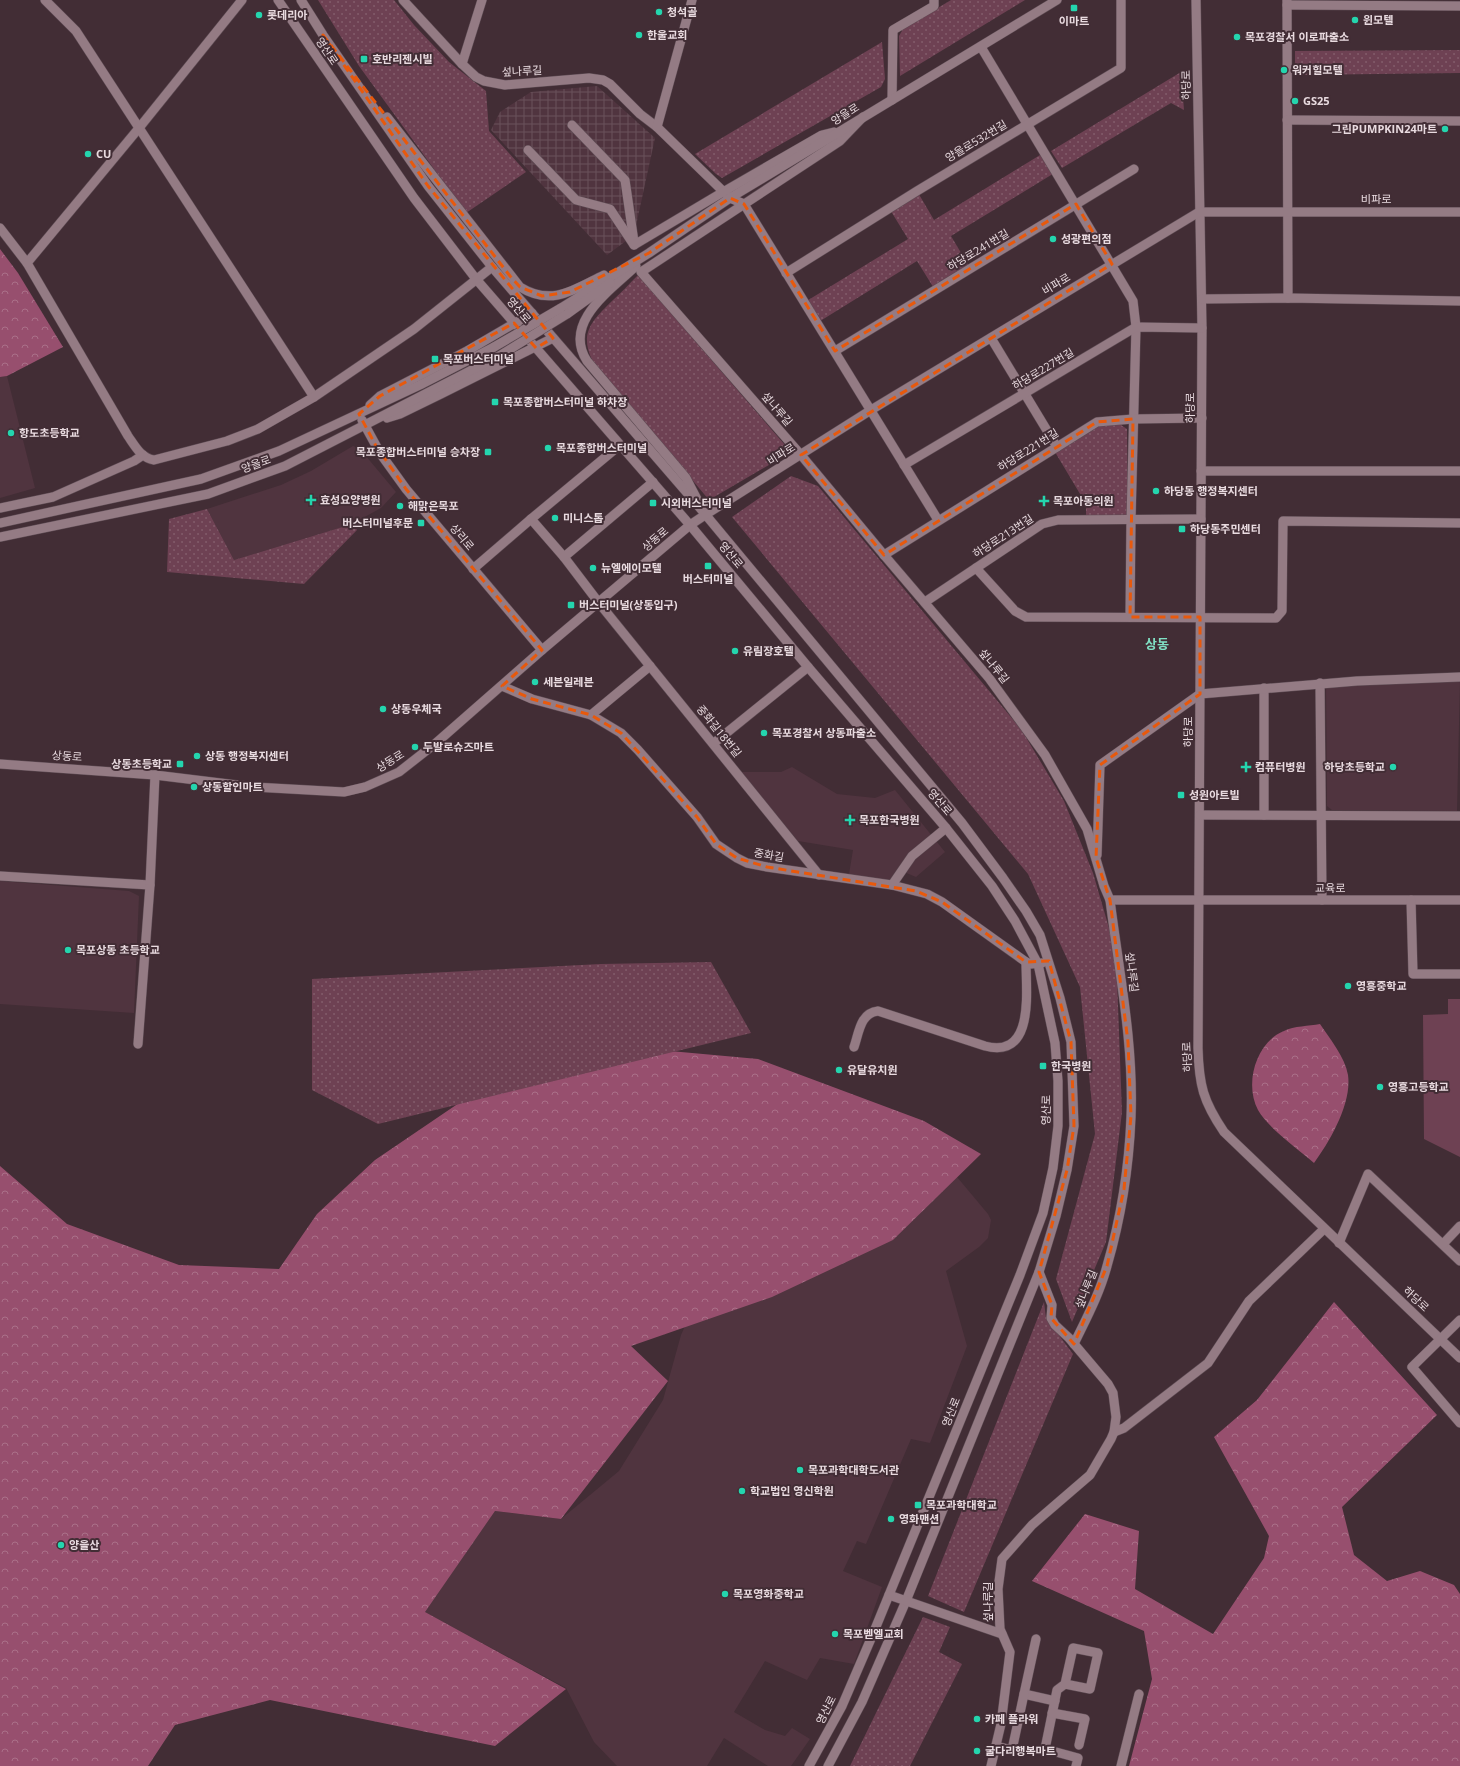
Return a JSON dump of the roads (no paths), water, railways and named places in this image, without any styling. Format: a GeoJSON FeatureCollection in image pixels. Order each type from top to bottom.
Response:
{"type":"FeatureCollection","features":[{"type":"Feature","properties":{"kind":"street"},"geometry":{"type":"LineString","coordinates":[[46,0],[76,31],[314,398]]}},
{"type":"Feature","properties":{"kind":"street"},"geometry":{"type":"LineString","coordinates":[[27,263],[139,128],[242,0]]}},
{"type":"Feature","properties":{"kind":"street","name":"영산로"},"geometry":{"type":"LineString","coordinates":[[278,0],[414,198],[476,278],[690,525],[808,667],[946,828],[992,886],[1015,921],[1038,964],[1055,1043],[1058,1081],[1058,1126],[1053,1168],[1043,1213],[1017,1282],[889,1595],[842,1706],[809,1766]]}},
{"type":"Feature","properties":{"kind":"street","name":"영산로"},"geometry":{"type":"LineString","coordinates":[[300,0],[428,186],[492,267],[705,515],[962,823],[1026,911],[1040,935],[1049,961],[1071,1042],[1074,1126],[1067,1170],[1056,1216],[1039,1272],[906,1600],[862,1702],[828,1766]]}},
{"type":"Feature","properties":{"kind":"street","name":"섶나루길"},"geometry":{"type":"LineString","coordinates":[[403,0],[462,64],[476,77],[493,84],[505,85],[589,78],[603,80],[617,90],[640,114],[657,128],[723,192],[730,198],[744,204]]}},
{"type":"Feature","properties":{"kind":"street"},"geometry":{"type":"LineString","coordinates":[[462,64],[482,0]]}},
{"type":"Feature","properties":{"kind":"street"},"geometry":{"type":"LineString","coordinates":[[657,128],[692,0]]}},
{"type":"Feature","properties":{"kind":"street"},"geometry":{"type":"LineString","coordinates":[[892,100],[893,30],[934,6],[934,0]]}},
{"type":"Feature","properties":{"kind":"street","name":"양을로"},"geometry":{"type":"LineString","coordinates":[[0,537],[208,494],[285,466],[499,356],[730,198],[1057,0]]}},
{"type":"Feature","properties":{"kind":"street","name":"양을로532번길"},"geometry":{"type":"LineString","coordinates":[[786,273],[916,191],[1122,68],[1120,0]]}},
{"type":"Feature","properties":{"kind":"street","name":"하당로"},"geometry":{"type":"LineString","coordinates":[[1196,0],[1199,212],[1202,299],[1198,1066],[1203,1096],[1224,1132],[1460,1358]]}},
{"type":"Feature","properties":{"kind":"street"},"geometry":{"type":"LineString","coordinates":[[1288,298],[1287,2],[1460,6]]}},
{"type":"Feature","properties":{"kind":"street"},"geometry":{"type":"LineString","coordinates":[[323,35],[520,287],[542,296],[562,295],[649,253]]}},
{"type":"Feature","properties":{"kind":"street"},"geometry":{"type":"LineString","coordinates":[[981,47],[1133,301],[1136,327],[1130,617]]}},
{"type":"Feature","properties":{"kind":"street"},"geometry":{"type":"LineString","coordinates":[[863,118],[840,140],[744,204],[938,520]]}},
{"type":"Feature","properties":{"kind":"street"},"geometry":{"type":"LineString","coordinates":[[1287,120],[1460,121]]}},
{"type":"Feature","properties":{"kind":"street"},"geometry":{"type":"LineString","coordinates":[[572,125],[625,180],[634,246]]}},
{"type":"Feature","properties":{"kind":"street"},"geometry":{"type":"LineString","coordinates":[[634,246],[723,192],[822,135],[848,127]]}},
{"type":"Feature","properties":{"kind":"street"},"geometry":{"type":"LineString","coordinates":[[528,150],[576,200],[610,209],[634,246]]}},
{"type":"Feature","properties":{"kind":"street","name":"하당로241번길"},"geometry":{"type":"LineString","coordinates":[[835,351],[1134,169]]}},
{"type":"Feature","properties":{"kind":"street","name":"섶나루길"},"geometry":{"type":"LineString","coordinates":[[744,204],[641,272],[801,456],[989,678],[1045,755],[1087,829],[1104,886],[1110,900],[1128,1042],[1131,1116],[1129,1146],[1124,1189],[1107,1266],[1090,1312],[1074,1344],[1113,1392],[1116,1417],[1114,1432],[1090,1475],[1032,1525],[1002,1559],[998,1589],[1000,1629],[1010,1652],[1001,1724],[991,1766]]}},
{"type":"Feature","properties":{"kind":"street","name":"비파로"},"geometry":{"type":"LineString","coordinates":[[705,515],[801,456],[871,410],[1199,212],[1460,212]]}},
{"type":"Feature","properties":{"kind":"street"},"geometry":{"type":"LineString","coordinates":[[0,228],[27,263],[128,436],[143,455],[148,459],[154,460],[227,441],[258,429],[314,398],[414,329],[476,278],[492,267]]}},
{"type":"Feature","properties":{"kind":"street"},"geometry":{"type":"LineString","coordinates":[[649,253],[587,314],[581,328],[581,348],[587,361],[686,478],[705,515]]}},
{"type":"Feature","properties":{"kind":"street"},"geometry":{"type":"LineString","coordinates":[[1202,299],[1288,298],[1460,300]]}},
{"type":"Feature","properties":{"kind":"street","name":"양을로"},"geometry":{"type":"LineString","coordinates":[[0,523],[201,479],[279,451],[359,414],[564,311]]}},
{"type":"Feature","properties":{"kind":"street"},"geometry":{"type":"LineString","coordinates":[[359,414],[380,396],[467,351],[532,312]]}},
{"type":"Feature","properties":{"kind":"street"},"geometry":{"type":"LineString","coordinates":[[1136,327],[1202,328]]}},
{"type":"Feature","properties":{"kind":"street","name":"하당로227번길"},"geometry":{"type":"LineString","coordinates":[[904,465],[1136,327]]}},
{"type":"Feature","properties":{"kind":"street"},"geometry":{"type":"LineString","coordinates":[[365,425],[400,414],[554,338]]}},
{"type":"Feature","properties":{"kind":"street"},"geometry":{"type":"LineString","coordinates":[[991,338],[1056,447]]}},
{"type":"Feature","properties":{"kind":"street","name":"상리로"},"geometry":{"type":"LineString","coordinates":[[359,414],[380,453],[406,489],[542,650]]}},
{"type":"Feature","properties":{"kind":"street","name":"하당로221번길"},"geometry":{"type":"LineString","coordinates":[[884,555],[1097,422],[1134,419],[1202,418]]}},
{"type":"Feature","properties":{"kind":"street"},"geometry":{"type":"LineString","coordinates":[[473,569],[620,444]]}},
{"type":"Feature","properties":{"kind":"street"},"geometry":{"type":"LineString","coordinates":[[0,508],[52,497],[134,461],[143,455]]}},
{"type":"Feature","properties":{"kind":"street"},"geometry":{"type":"LineString","coordinates":[[1201,471],[1460,471]]}},
{"type":"Feature","properties":{"kind":"street"},"geometry":{"type":"LineString","coordinates":[[564,557],[653,482]]}},
{"type":"Feature","properties":{"kind":"street","name":"상동로"},"geometry":{"type":"LineString","coordinates":[[0,764],[155,775],[261,787],[336,792],[357,790],[399,772],[442,738],[542,650],[690,525],[705,515]]}},
{"type":"Feature","properties":{"kind":"street","name":"중화길18번길"},"geometry":{"type":"LineString","coordinates":[[531,519],[564,557],[599,603],[820,875]]}},
{"type":"Feature","properties":{"kind":"street","name":"하당로213번길"},"geometry":{"type":"LineString","coordinates":[[925,602],[1042,524],[1058,520],[1201,519]]}},
{"type":"Feature","properties":{"kind":"street"},"geometry":{"type":"LineString","coordinates":[[976,568],[1015,611],[1026,617],[1276,618],[1282,611],[1283,522],[1460,522]]}},
{"type":"Feature","properties":{"kind":"street"},"geometry":{"type":"LineString","coordinates":[[591,715],[650,666]]}},
{"type":"Feature","properties":{"kind":"street"},"geometry":{"type":"LineString","coordinates":[[714,743],[808,667]]}},
{"type":"Feature","properties":{"kind":"street"},"geometry":{"type":"LineString","coordinates":[[1096,858],[1098,849],[1100,765],[1200,694],[1320,684],[1460,677]]}},
{"type":"Feature","properties":{"kind":"street"},"geometry":{"type":"LineString","coordinates":[[1320,684],[1322,900]]}},
{"type":"Feature","properties":{"kind":"street","name":"중화길"},"geometry":{"type":"LineString","coordinates":[[502,686],[532,699],[591,715],[621,733],[638,750],[697,817],[716,844],[747,863],[892,885],[926,894],[942,902],[1026,962],[1038,964],[1049,961]]}},
{"type":"Feature","properties":{"kind":"street"},"geometry":{"type":"LineString","coordinates":[[1264,688],[1264,815]]}},
{"type":"Feature","properties":{"kind":"street"},"geometry":{"type":"LineString","coordinates":[[138,1044],[150,885],[155,775]]}},
{"type":"Feature","properties":{"kind":"street"},"geometry":{"type":"LineString","coordinates":[[1200,815],[1460,816]]}},
{"type":"Feature","properties":{"kind":"street"},"geometry":{"type":"LineString","coordinates":[[892,885],[912,856],[946,828]]}},
{"type":"Feature","properties":{"kind":"street"},"geometry":{"type":"LineString","coordinates":[[0,876],[150,885]]}},
{"type":"Feature","properties":{"kind":"street","name":"교육로"},"geometry":{"type":"LineString","coordinates":[[1110,900],[1460,900]]}},
{"type":"Feature","properties":{"kind":"street"},"geometry":{"type":"LineString","coordinates":[[1411,900],[1413,974],[1460,974]]}},
{"type":"Feature","properties":{"kind":"street"},"geometry":{"type":"LineString","coordinates":[[854,1047],[865,1017],[870,1013],[878,1011],[995,1049],[1004,1048],[1015,1042],[1024,1019],[1027,995],[1026,962]]}},
{"type":"Feature","properties":{"kind":"street"},"geometry":{"type":"LineString","coordinates":[[1339,1243],[1368,1174],[1460,1261]]}},
{"type":"Feature","properties":{"kind":"street"},"geometry":{"type":"LineString","coordinates":[[1443,1244],[1460,1226]]}},
{"type":"Feature","properties":{"kind":"street"},"geometry":{"type":"LineString","coordinates":[[1114,1432],[1124,1428],[1208,1363],[1249,1301],[1324,1228]]}},
{"type":"Feature","properties":{"kind":"street"},"geometry":{"type":"LineString","coordinates":[[1039,1272],[1052,1305],[1051,1318],[1060,1331],[1074,1344]]}},
{"type":"Feature","properties":{"kind":"street"},"geometry":{"type":"LineString","coordinates":[[1460,1320],[1412,1367],[1460,1423]]}},
{"type":"Feature","properties":{"kind":"street"},"geometry":{"type":"LineString","coordinates":[[889,1595],[1002,1634]]}},
{"type":"Feature","properties":{"kind":"street"},"geometry":{"type":"LineString","coordinates":[[996,1746],[1012,1750],[1036,1639]]}},
{"type":"Feature","properties":{"kind":"street"},"geometry":{"type":"LineString","coordinates":[[1065,1684],[1090,1690],[1098,1653],[1074,1648],[1065,1684],[1057,1690],[1052,1713],[1045,1749],[1078,1758],[1076,1766]]}},
{"type":"Feature","properties":{"kind":"street"},"geometry":{"type":"LineString","coordinates":[[1024,1694],[1055,1701]]}},
{"type":"Feature","properties":{"kind":"street"},"geometry":{"type":"LineString","coordinates":[[1121,1766],[1140,1694]]}},
{"type":"Feature","properties":{"kind":"street"},"geometry":{"type":"LineString","coordinates":[[1052,1713],[1084,1719],[1079,1745]]}},
{"type":"Feature","properties":{"kind":"place","name":"이마트"},"geometry":{"type":"Point","coordinates":[1074,8]}},
{"type":"Feature","properties":{"kind":"place","name":"청석골"},"geometry":{"type":"Point","coordinates":[659,12]}},
{"type":"Feature","properties":{"kind":"place","name":"롯데리아"},"geometry":{"type":"Point","coordinates":[259,15]}},
{"type":"Feature","properties":{"kind":"place","name":"윈모텔"},"geometry":{"type":"Point","coordinates":[1355,20]}},
{"type":"Feature","properties":{"kind":"place","name":"한울교회"},"geometry":{"type":"Point","coordinates":[639,35]}},
{"type":"Feature","properties":{"kind":"place","name":"목포경찰서 이로파출소"},"geometry":{"type":"Point","coordinates":[1237,37]}},
{"type":"Feature","properties":{"kind":"place","name":"호반리젠시빌"},"geometry":{"type":"Point","coordinates":[364,59]}},
{"type":"Feature","properties":{"kind":"place","name":"워커힐모텔"},"geometry":{"type":"Point","coordinates":[1284,70]}},
{"type":"Feature","properties":{"kind":"place","name":"GS25"},"geometry":{"type":"Point","coordinates":[1295,101]}},
{"type":"Feature","properties":{"kind":"place","name":"그린PUMPKIN24마트"},"geometry":{"type":"Point","coordinates":[1445,129]}},
{"type":"Feature","properties":{"kind":"place","name":"CU"},"geometry":{"type":"Point","coordinates":[88,154]}},
{"type":"Feature","properties":{"kind":"place","name":"성광편의점"},"geometry":{"type":"Point","coordinates":[1053,239]}},
{"type":"Feature","properties":{"kind":"place","name":"목포버스터미널"},"geometry":{"type":"Point","coordinates":[435,359]}},
{"type":"Feature","properties":{"kind":"place","name":"목포종합버스터미널 하차장"},"geometry":{"type":"Point","coordinates":[495,402]}},
{"type":"Feature","properties":{"kind":"place","name":"항도초등학교"},"geometry":{"type":"Point","coordinates":[11,433]}},
{"type":"Feature","properties":{"kind":"place","name":"목포종합버스터미널"},"geometry":{"type":"Point","coordinates":[548,448]}},
{"type":"Feature","properties":{"kind":"place","name":"목포종합버스터미널 승차장"},"geometry":{"type":"Point","coordinates":[488,452]}},
{"type":"Feature","properties":{"kind":"place","name":"하당동 행정복지센터"},"geometry":{"type":"Point","coordinates":[1156,491]}},
{"type":"Feature","properties":{"kind":"place","name":"효성요양병원"},"geometry":{"type":"Point","coordinates":[311,500]}},
{"type":"Feature","properties":{"kind":"place","name":"목포아동의원"},"geometry":{"type":"Point","coordinates":[1044,501]}},
{"type":"Feature","properties":{"kind":"place","name":"시외버스터미널"},"geometry":{"type":"Point","coordinates":[653,503]}},
{"type":"Feature","properties":{"kind":"place","name":"해맑은목포"},"geometry":{"type":"Point","coordinates":[400,506]}},
{"type":"Feature","properties":{"kind":"place","name":"미니스톱"},"geometry":{"type":"Point","coordinates":[555,518]}},
{"type":"Feature","properties":{"kind":"place","name":"버스터미널후문"},"geometry":{"type":"Point","coordinates":[421,523]}},
{"type":"Feature","properties":{"kind":"place","name":"하당동주민센터"},"geometry":{"type":"Point","coordinates":[1182,529]}},
{"type":"Feature","properties":{"kind":"place","name":"버스터미널"},"geometry":{"type":"Point","coordinates":[708,566]}},
{"type":"Feature","properties":{"kind":"place","name":"뉴엘에이모텔"},"geometry":{"type":"Point","coordinates":[593,568]}},
{"type":"Feature","properties":{"kind":"place","name":"버스터미널(상동입구)"},"geometry":{"type":"Point","coordinates":[571,605]}},
{"type":"Feature","properties":{"kind":"place","name":"유림장호텔"},"geometry":{"type":"Point","coordinates":[735,651]}},
{"type":"Feature","properties":{"kind":"place","name":"세븐일레븐"},"geometry":{"type":"Point","coordinates":[535,682]}},
{"type":"Feature","properties":{"kind":"place","name":"상동우체국"},"geometry":{"type":"Point","coordinates":[383,709]}},
{"type":"Feature","properties":{"kind":"place","name":"목포경찰서 상동파출소"},"geometry":{"type":"Point","coordinates":[764,733]}},
{"type":"Feature","properties":{"kind":"place","name":"두발로슈즈마트"},"geometry":{"type":"Point","coordinates":[415,747]}},
{"type":"Feature","properties":{"kind":"place","name":"상동 행정복지센터"},"geometry":{"type":"Point","coordinates":[197,756]}},
{"type":"Feature","properties":{"kind":"place","name":"상동초등학교"},"geometry":{"type":"Point","coordinates":[180,764]}},
{"type":"Feature","properties":{"kind":"place","name":"컴퓨터병원"},"geometry":{"type":"Point","coordinates":[1246,767]}},
{"type":"Feature","properties":{"kind":"place","name":"하당초등학교"},"geometry":{"type":"Point","coordinates":[1393,767]}},
{"type":"Feature","properties":{"kind":"place","name":"상동할인마트"},"geometry":{"type":"Point","coordinates":[194,787]}},
{"type":"Feature","properties":{"kind":"place","name":"성원아트빌"},"geometry":{"type":"Point","coordinates":[1181,795]}},
{"type":"Feature","properties":{"kind":"place","name":"목포한국병원"},"geometry":{"type":"Point","coordinates":[850,820]}},
{"type":"Feature","properties":{"kind":"place","name":"목포상동 초등학교"},"geometry":{"type":"Point","coordinates":[68,950]}},
{"type":"Feature","properties":{"kind":"place","name":"영흥중학교"},"geometry":{"type":"Point","coordinates":[1348,986]}},
{"type":"Feature","properties":{"kind":"place","name":"한국병원"},"geometry":{"type":"Point","coordinates":[1043,1066]}},
{"type":"Feature","properties":{"kind":"place","name":"유달유치원"},"geometry":{"type":"Point","coordinates":[839,1070]}},
{"type":"Feature","properties":{"kind":"place","name":"영흥고등학교"},"geometry":{"type":"Point","coordinates":[1380,1087]}},
{"type":"Feature","properties":{"kind":"place","name":"목포과학대학도서관"},"geometry":{"type":"Point","coordinates":[800,1470]}},
{"type":"Feature","properties":{"kind":"place","name":"학교법인 영신학원"},"geometry":{"type":"Point","coordinates":[742,1491]}},
{"type":"Feature","properties":{"kind":"place","name":"목포과학대학교"},"geometry":{"type":"Point","coordinates":[918,1505]}},
{"type":"Feature","properties":{"kind":"place","name":"영화맨션"},"geometry":{"type":"Point","coordinates":[891,1519]}},
{"type":"Feature","properties":{"kind":"place","name":"양을산"},"geometry":{"type":"Point","coordinates":[61,1545]}},
{"type":"Feature","properties":{"kind":"place","name":"목포영화중학교"},"geometry":{"type":"Point","coordinates":[725,1594]}},
{"type":"Feature","properties":{"kind":"place","name":"목포벧엘교회"},"geometry":{"type":"Point","coordinates":[835,1634]}},
{"type":"Feature","properties":{"kind":"place","name":"카페 플라워"},"geometry":{"type":"Point","coordinates":[977,1719]}},
{"type":"Feature","properties":{"kind":"place","name":"굴다리행복마트"},"geometry":{"type":"Point","coordinates":[977,1751]}},
{"type":"Feature","properties":{"kind":"district","name":"상동"},"geometry":{"type":"Point","coordinates":[1157,644]}}]}
